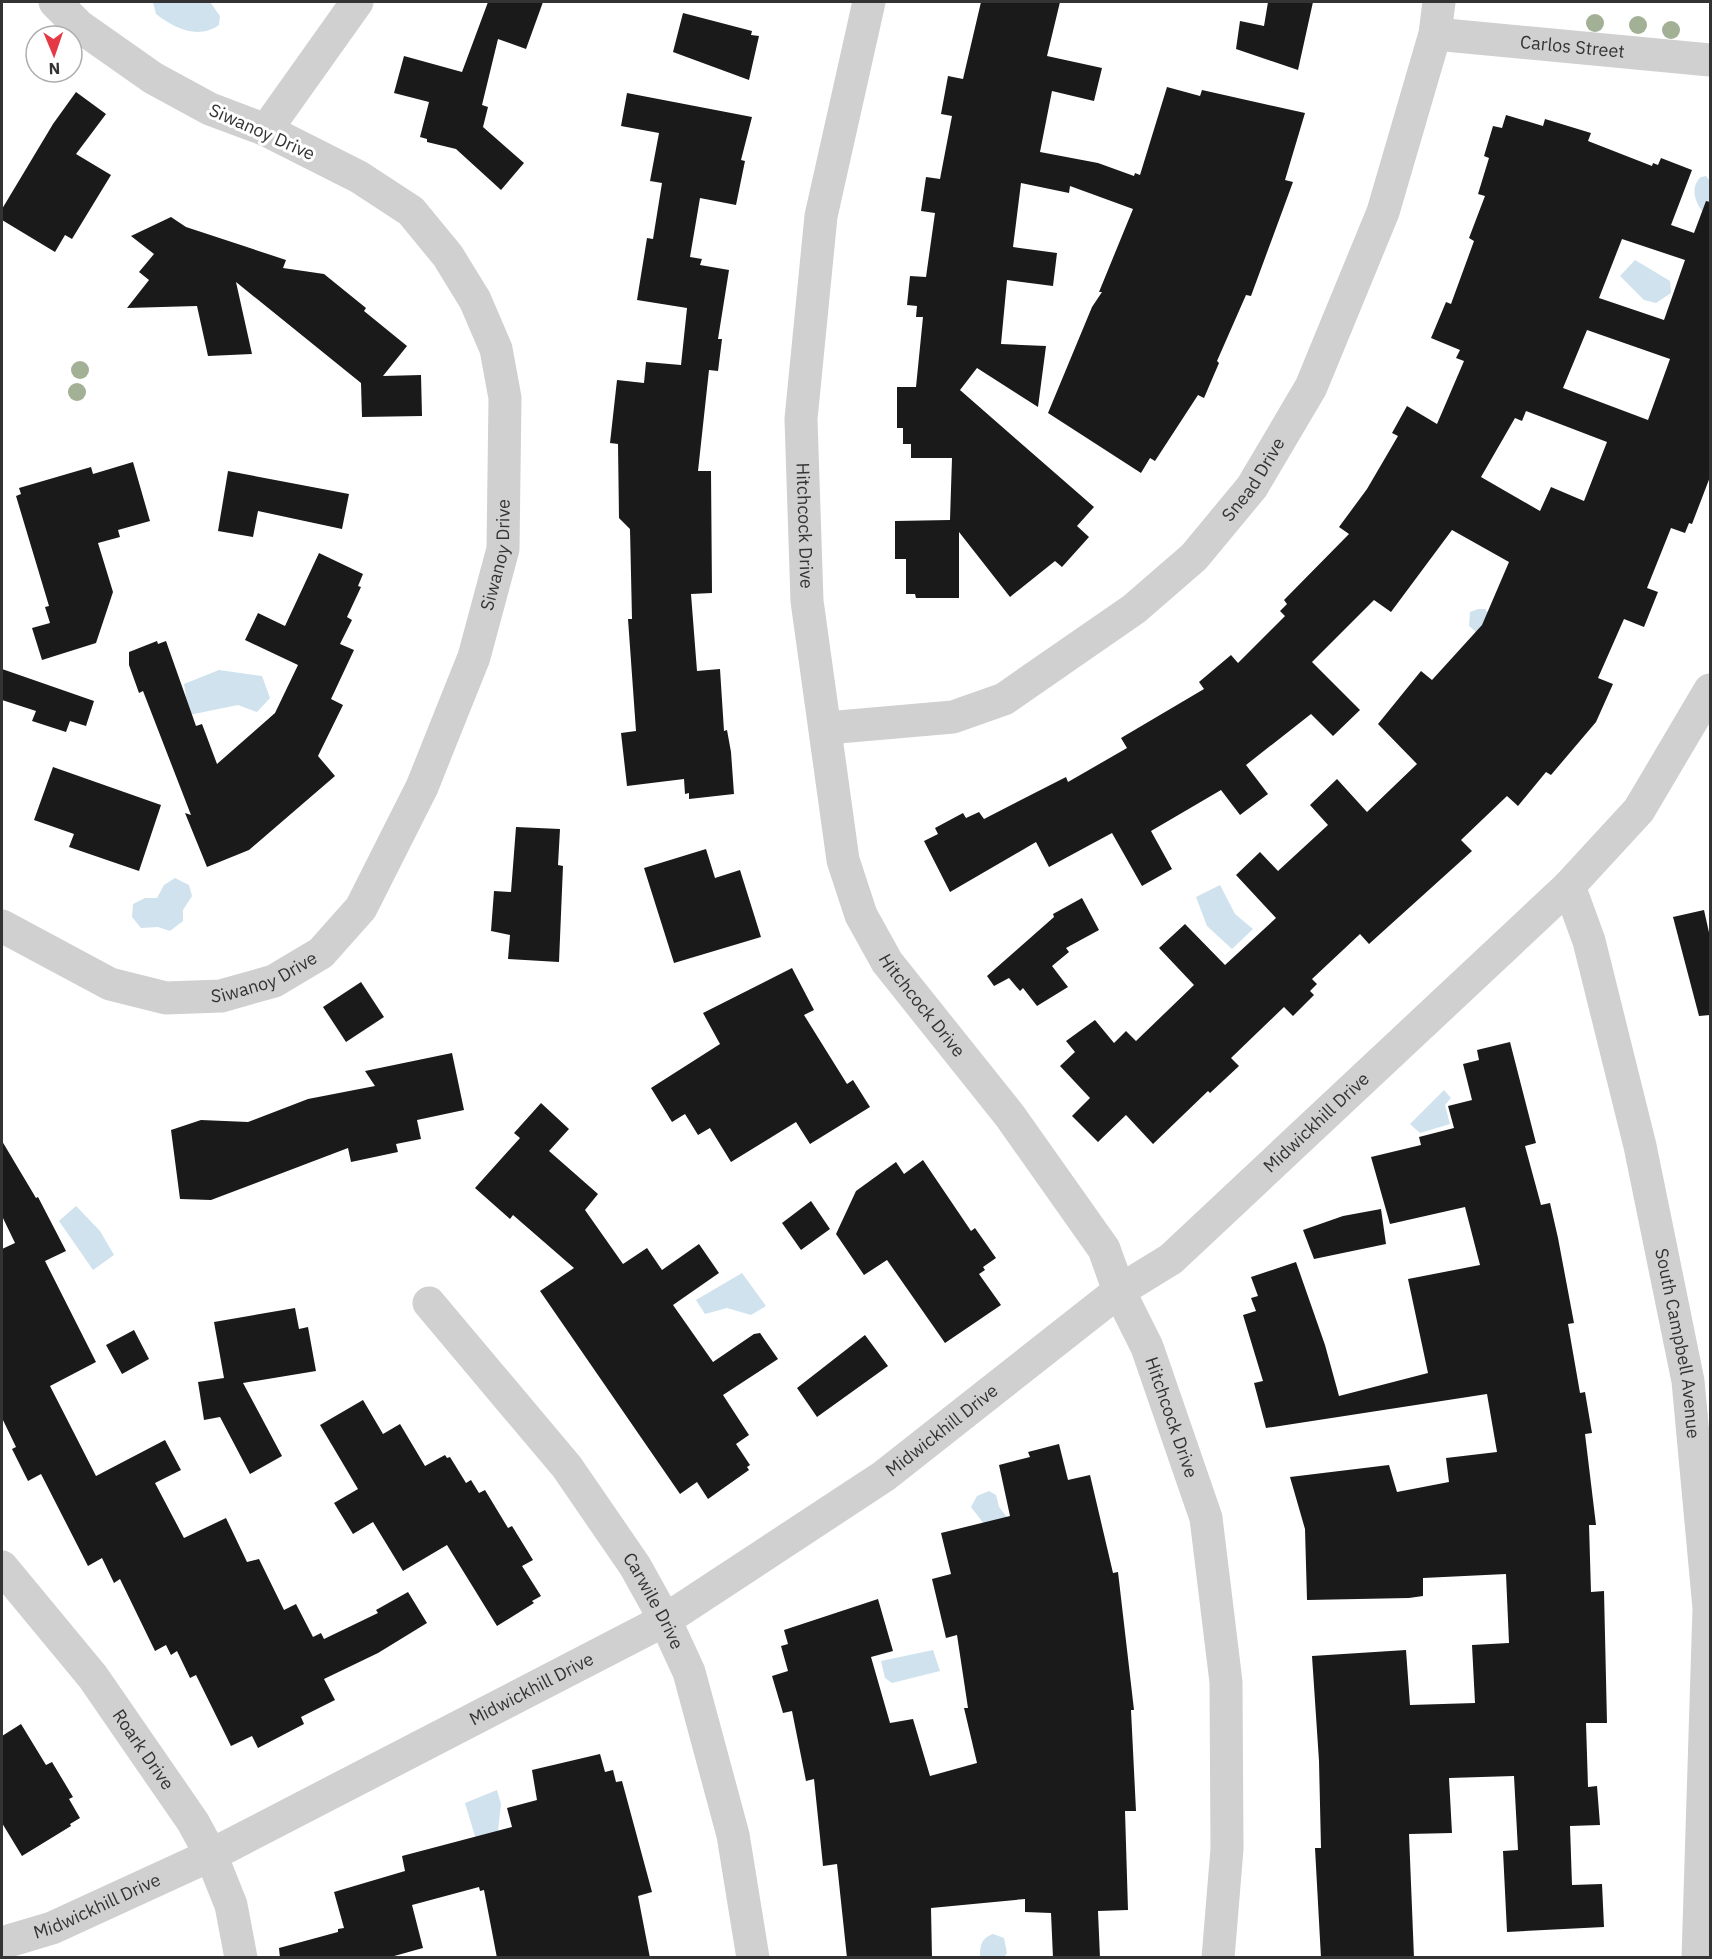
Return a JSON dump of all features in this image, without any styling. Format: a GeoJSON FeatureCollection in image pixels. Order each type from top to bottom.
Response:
{"type":"FeatureCollection","features":[{"type":"Feature","properties":{"kind":"street","name":"Siwanoy Drive"},"geometry":{"type":"LineString","coordinates":[[2,926],[110,984],[166,998],[221,996],[274,981],[321,953],[361,908],[422,787],[474,657],[503,549],[505,398],[496,349],[475,300],[448,256],[411,211],[359,177],[266,130],[210,109],[153,78],[79,26],[55,2]]}},
{"type":"Feature","properties":{"kind":"street"},"geometry":{"type":"LineString","coordinates":[[266,130],[357,2]]}},
{"type":"Feature","properties":{"kind":"street","name":"Hitchcock Drive"},"geometry":{"type":"LineString","coordinates":[[869,2],[821,216],[801,419],[807,601],[827,728],[843,860],[861,915],[887,962],[1010,1116],[1104,1249],[1119,1291],[1148,1347],[1206,1518],[1226,1682],[1227,1849],[1218,1958]]}},
{"type":"Feature","properties":{"kind":"street","name":"Snead Drive"},"geometry":{"type":"LineString","coordinates":[[827,728],[953,717],[1004,699],[1134,609],[1194,557],[1252,487],[1311,387],[1383,212],[1435,34],[1440,2]]}},
{"type":"Feature","properties":{"kind":"street","name":"Carlos Street"},"geometry":{"type":"LineString","coordinates":[[1435,34],[1710,60]]}},
{"type":"Feature","properties":{"kind":"street","name":"Midwickhill Drive"},"geometry":{"type":"LineString","coordinates":[[2,1943],[52,1928],[211,1855],[665,1620],[884,1476],[1119,1291],[1171,1259],[1569,885],[1639,810],[1710,690]]}},
{"type":"Feature","properties":{"kind":"street","name":"South Campbell Avenue"},"geometry":{"type":"LineString","coordinates":[[1569,885],[1589,941],[1640,1146],[1688,1381],[1709,1608],[1698,1958]]}},
{"type":"Feature","properties":{"kind":"street","name":"Carwile Drive"},"geometry":{"type":"LineString","coordinates":[[429,1303],[567,1467],[635,1566],[665,1620],[689,1672],[734,1835],[753,1958]]}},
{"type":"Feature","properties":{"kind":"street","name":"Roark Drive"},"geometry":{"type":"LineString","coordinates":[[2,1567],[93,1677],[186,1812],[211,1855],[231,1905],[241,1958]]}},
{"type":"Feature","properties":{"kind":"water"},"geometry":{"type":"Polygon","coordinates":[[[153,2],[210,2],[220,16],[219,25],[203,32],[178,28],[156,14],[153,2]]]}},
{"type":"Feature","properties":{"kind":"water"},"geometry":{"type":"Polygon","coordinates":[[[1706,176],[1710,181],[1710,219],[1698,205],[1695,193],[1697,182],[1701,177],[1706,176]]]}},
{"type":"Feature","properties":{"kind":"water"},"geometry":{"type":"Polygon","coordinates":[[[1635,260],[1670,281],[1671,293],[1656,303],[1644,300],[1620,276],[1635,260]]]}},
{"type":"Feature","properties":{"kind":"water"},"geometry":{"type":"Polygon","coordinates":[[[1485,609],[1489,614],[1475,640],[1475,631],[1469,626],[1470,612],[1485,609]]]}},
{"type":"Feature","properties":{"kind":"water"},"geometry":{"type":"Polygon","coordinates":[[[219,670],[262,676],[270,698],[257,712],[238,705],[189,715],[184,684],[219,670]]]}},
{"type":"Feature","properties":{"kind":"water"},"geometry":{"type":"Polygon","coordinates":[[[175,878],[189,885],[192,896],[183,910],[183,921],[170,931],[158,927],[141,928],[132,917],[133,904],[145,898],[157,898],[164,885],[175,878]]]}},
{"type":"Feature","properties":{"kind":"water"},"geometry":{"type":"Polygon","coordinates":[[[1220,885],[1235,914],[1253,929],[1232,949],[1207,926],[1196,897],[1220,885]]]}},
{"type":"Feature","properties":{"kind":"water"},"geometry":{"type":"Polygon","coordinates":[[[1444,1090],[1451,1098],[1445,1105],[1450,1124],[1420,1133],[1410,1124],[1444,1090]]]}},
{"type":"Feature","properties":{"kind":"water"},"geometry":{"type":"Polygon","coordinates":[[[76,1206],[100,1231],[114,1255],[93,1270],[59,1221],[76,1206]]]}},
{"type":"Feature","properties":{"kind":"water"},"geometry":{"type":"Polygon","coordinates":[[[742,1273],[766,1306],[751,1315],[727,1308],[705,1314],[696,1300],[742,1273]]]}},
{"type":"Feature","properties":{"kind":"water"},"geometry":{"type":"Polygon","coordinates":[[[989,1491],[996,1495],[999,1507],[1010,1521],[991,1533],[971,1507],[977,1496],[989,1491]]]}},
{"type":"Feature","properties":{"kind":"water"},"geometry":{"type":"Polygon","coordinates":[[[933,1650],[940,1671],[892,1683],[885,1678],[881,1661],[933,1650]]]}},
{"type":"Feature","properties":{"kind":"water"},"geometry":{"type":"Polygon","coordinates":[[[497,1790],[501,1804],[497,1840],[477,1843],[465,1803],[497,1790]]]}},
{"type":"Feature","properties":{"kind":"water"},"geometry":{"type":"Polygon","coordinates":[[[993,1934],[1004,1938],[1007,1953],[1004,1957],[980,1957],[982,1943],[993,1934]]]}},
{"type":"Feature","properties":{"kind":"building"},"geometry":{"type":"Polygon","coordinates":[[[488,2],[543,2],[526,49],[498,39],[482,105],[488,107],[483,127],[524,163],[501,190],[456,149],[427,142],[427,139],[420,137],[429,102],[394,93],[404,56],[462,72],[488,2]]]}},
{"type":"Feature","properties":{"kind":"building"},"geometry":{"type":"Polygon","coordinates":[[[981,2],[1060,2],[1047,56],[1102,68],[1094,101],[1052,91],[1040,152],[1098,163],[1134,176],[1135,173],[1140,175],[1167,87],[1200,96],[1202,90],[1305,113],[1285,180],[1293,182],[1251,296],[1246,295],[1217,361],[1219,363],[1204,398],[1198,395],[1155,461],[1150,458],[1141,473],[1048,413],[1092,307],[1102,292],[1099,292],[1133,209],[1070,186],[1069,193],[1021,183],[1013,247],[1057,253],[1053,286],[1007,280],[1001,344],[1046,346],[1038,407],[977,368],[960,390],[1094,507],[1077,526],[1089,537],[1062,567],[1055,561],[1010,597],[959,532],[959,598],[916,598],[915,594],[906,594],[906,559],[895,559],[895,521],[950,520],[952,458],[911,458],[911,444],[903,444],[903,428],[897,428],[897,387],[916,387],[923,317],[916,317],[917,306],[907,305],[910,276],[926,277],[935,213],[921,211],[926,177],[940,179],[952,116],[941,114],[948,76],[963,79],[981,2]]]}},
{"type":"Feature","properties":{"kind":"building"},"geometry":{"type":"Polygon","coordinates":[[[1268,2],[1313,2],[1298,70],[1236,49],[1240,21],[1264,26],[1268,2]]]}},
{"type":"Feature","properties":{"kind":"building"},"geometry":{"type":"Polygon","coordinates":[[[683,13],[752,31],[751,35],[759,36],[749,80],[673,52],[683,13]]]}},
{"type":"Feature","properties":{"kind":"building"},"geometry":{"type":"Polygon","coordinates":[[[76,92],[106,114],[76,154],[111,175],[72,239],[65,235],[55,252],[2,220],[2,209],[53,124],[76,92]]]}},
{"type":"Feature","properties":{"kind":"building"},"geometry":{"type":"Polygon","coordinates":[[[627,93],[752,117],[741,160],[745,161],[736,205],[700,198],[690,257],[702,259],[700,265],[729,270],[718,339],[722,339],[718,371],[709,370],[698,471],[711,471],[712,593],[691,594],[697,671],[720,669],[724,731],[727,730],[731,752],[734,794],[689,799],[689,793],[685,794],[684,779],[627,786],[621,733],[636,731],[628,619],[632,619],[630,529],[619,518],[618,444],[610,443],[617,380],[644,383],[646,362],[681,365],[687,308],[637,300],[647,238],[653,239],[662,183],[650,181],[659,133],[621,126],[627,93]]]}},
{"type":"Feature","properties":{"kind":"building"},"geometry":{"type":"Polygon","coordinates":[[[1506,115],[1543,126],[1545,119],[1591,133],[1588,141],[1652,166],[1653,163],[1658,165],[1661,158],[1692,170],[1671,225],[1694,233],[1706,201],[1710,202],[1710,477],[1692,524],[1689,523],[1685,533],[1671,528],[1647,588],[1658,592],[1644,627],[1624,619],[1598,678],[1613,684],[1596,722],[1551,775],[1546,772],[1518,806],[1507,796],[1461,840],[1472,851],[1369,944],[1360,934],[1312,979],[1317,984],[1310,991],[1314,995],[1293,1016],[1284,1007],[1231,1058],[1239,1066],[1210,1093],[1208,1091],[1153,1144],[1126,1115],[1098,1142],[1072,1116],[1090,1098],[1060,1066],[1075,1052],[1066,1041],[1095,1020],[1114,1043],[1126,1031],[1136,1041],[1194,985],[1159,948],[1185,924],[1225,965],[1276,918],[1236,875],[1260,852],[1278,871],[1328,825],[1310,805],[1337,779],[1367,812],[1417,764],[1378,724],[1421,671],[1432,680],[1482,625],[1509,562],[1452,530],[1391,612],[1374,600],[1312,662],[1360,710],[1333,736],[1311,714],[1246,765],[1268,794],[1240,815],[1221,790],[1151,831],[1172,869],[1142,886],[1112,833],[1049,867],[1036,842],[950,892],[924,841],[938,834],[935,828],[963,813],[966,818],[979,812],[984,819],[1066,777],[1068,782],[1127,748],[1121,738],[1204,689],[1199,682],[1231,655],[1238,663],[1285,616],[1280,611],[1287,604],[1284,600],[1349,534],[1339,527],[1367,489],[1398,436],[1392,433],[1407,406],[1437,424],[1464,361],[1456,358],[1460,350],[1431,338],[1446,302],[1451,304],[1474,241],[1469,238],[1485,196],[1478,194],[1489,158],[1484,156],[1493,126],[1502,128],[1506,115]],[[1622,239],[1599,298],[1664,320],[1685,260],[1622,239]],[[1587,330],[1563,388],[1648,420],[1670,359],[1587,330]],[[1526,411],[1522,421],[1515,418],[1481,477],[1540,511],[1551,487],[1584,501],[1607,442],[1526,411]]]}},
{"type":"Feature","properties":{"kind":"building"},"geometry":{"type":"Polygon","coordinates":[[[171,217],[186,227],[286,260],[283,268],[324,274],[366,308],[364,311],[407,346],[383,376],[421,375],[422,416],[362,417],[361,383],[236,282],[252,354],[208,356],[197,306],[127,308],[149,280],[139,272],[154,254],[131,236],[171,217]]]}},
{"type":"Feature","properties":{"kind":"building"},"geometry":{"type":"Polygon","coordinates":[[[133,462],[150,521],[118,530],[120,537],[98,543],[113,592],[96,643],[42,660],[32,628],[50,623],[45,607],[49,606],[16,496],[21,494],[19,488],[91,467],[93,474],[133,462]]]}},
{"type":"Feature","properties":{"kind":"building"},"geometry":{"type":"Polygon","coordinates":[[[228,471],[349,494],[342,529],[258,511],[253,537],[218,531],[228,471]]]}},
{"type":"Feature","properties":{"kind":"building"},"geometry":{"type":"Polygon","coordinates":[[[319,553],[363,574],[358,586],[361,587],[347,617],[352,620],[340,644],[354,650],[331,699],[343,705],[318,756],[335,776],[249,850],[207,867],[185,813],[191,815],[143,691],[139,693],[129,665],[129,652],[157,641],[158,644],[166,641],[196,726],[202,724],[217,764],[275,713],[298,665],[245,640],[258,613],[285,626],[319,553]]]}},
{"type":"Feature","properties":{"kind":"building"},"geometry":{"type":"Polygon","coordinates":[[[2,669],[94,701],[86,726],[70,721],[66,732],[32,721],[36,711],[2,700],[2,669]]]}},
{"type":"Feature","properties":{"kind":"building"},"geometry":{"type":"Polygon","coordinates":[[[53,767],[161,805],[139,871],[69,847],[74,834],[34,820],[53,767]]]}},
{"type":"Feature","properties":{"kind":"building"},"geometry":{"type":"Polygon","coordinates":[[[516,827],[560,829],[558,865],[563,866],[559,962],[508,959],[510,935],[491,931],[494,891],[511,892],[516,827]]]}},
{"type":"Feature","properties":{"kind":"building"},"geometry":{"type":"Polygon","coordinates":[[[706,849],[715,878],[740,870],[761,937],[674,963],[644,868],[706,849]]]}},
{"type":"Feature","properties":{"kind":"building"},"geometry":{"type":"Polygon","coordinates":[[[1082,898],[1099,930],[1066,948],[1069,952],[1052,966],[1068,987],[1037,1006],[1023,988],[1020,991],[1009,978],[994,986],[987,976],[1054,917],[1053,914],[1082,898]]]}},
{"type":"Feature","properties":{"kind":"building"},"geometry":{"type":"Polygon","coordinates":[[[1704,910],[1710,937],[1710,1015],[1699,1016],[1673,917],[1704,910]]]}},
{"type":"Feature","properties":{"kind":"building"},"geometry":{"type":"Polygon","coordinates":[[[792,968],[814,1010],[804,1015],[847,1084],[853,1080],[870,1107],[810,1144],[796,1122],[731,1162],[710,1128],[698,1135],[685,1114],[672,1122],[651,1088],[720,1044],[703,1013],[792,968]]]}},
{"type":"Feature","properties":{"kind":"building"},"geometry":{"type":"Polygon","coordinates":[[[361,982],[384,1017],[346,1042],[323,1007],[361,982]]]}},
{"type":"Feature","properties":{"kind":"building"},"geometry":{"type":"Polygon","coordinates":[[[1510,1042],[1536,1143],[1525,1146],[1541,1205],[1550,1203],[1558,1238],[1574,1323],[1568,1324],[1580,1393],[1585,1392],[1592,1433],[1585,1434],[1596,1525],[1589,1525],[1591,1592],[1604,1591],[1607,1723],[1586,1723],[1588,1787],[1597,1786],[1600,1825],[1570,1826],[1572,1885],[1602,1884],[1604,1927],[1507,1932],[1503,1851],[1518,1850],[1514,1776],[1449,1778],[1452,1833],[1409,1834],[1414,1958],[1321,1958],[1315,1848],[1321,1848],[1319,1761],[1312,1656],[1406,1650],[1410,1705],[1475,1703],[1472,1645],[1509,1643],[1506,1574],[1423,1578],[1423,1596],[1409,1598],[1307,1600],[1305,1529],[1290,1477],[1389,1465],[1397,1492],[1449,1482],[1446,1458],[1497,1452],[1487,1394],[1266,1428],[1254,1383],[1263,1381],[1243,1315],[1256,1311],[1251,1298],[1258,1296],[1251,1277],[1296,1262],[1325,1345],[1339,1396],[1428,1373],[1408,1279],[1480,1265],[1465,1207],[1390,1224],[1371,1157],[1421,1145],[1419,1137],[1454,1128],[1448,1106],[1472,1100],[1463,1064],[1479,1060],[1477,1050],[1510,1042]]]}},
{"type":"Feature","properties":{"kind":"building"},"geometry":{"type":"Polygon","coordinates":[[[452,1053],[464,1110],[417,1120],[421,1139],[396,1144],[398,1152],[351,1162],[348,1148],[211,1200],[180,1199],[171,1130],[201,1120],[248,1122],[308,1099],[375,1086],[365,1071],[452,1053]]]}},
{"type":"Feature","properties":{"kind":"building"},"geometry":{"type":"Polygon","coordinates":[[[541,1103],[569,1129],[549,1151],[598,1194],[585,1210],[623,1264],[647,1248],[662,1270],[699,1244],[719,1273],[673,1305],[713,1362],[754,1334],[760,1333],[778,1359],[723,1395],[749,1435],[736,1444],[750,1465],[747,1467],[749,1470],[708,1499],[697,1482],[680,1494],[540,1291],[574,1268],[513,1215],[510,1219],[475,1188],[520,1138],[514,1133],[541,1103]]]}},
{"type":"Feature","properties":{"kind":"building"},"geometry":{"type":"Polygon","coordinates":[[[2,1141],[36,1198],[38,1197],[66,1251],[45,1261],[96,1362],[50,1386],[96,1476],[165,1440],[181,1470],[155,1483],[184,1538],[226,1518],[247,1562],[259,1559],[284,1610],[296,1604],[313,1637],[321,1633],[324,1639],[378,1613],[376,1610],[408,1592],[427,1623],[378,1653],[324,1679],[335,1700],[301,1717],[304,1724],[258,1748],[252,1736],[231,1746],[196,1675],[190,1678],[177,1651],[171,1655],[166,1645],[155,1651],[120,1579],[114,1583],[102,1558],[88,1566],[41,1474],[28,1481],[12,1449],[16,1447],[2,1418],[2,1249],[15,1243],[2,1216],[2,1141]]]}},
{"type":"Feature","properties":{"kind":"building"},"geometry":{"type":"Polygon","coordinates":[[[923,1160],[971,1231],[975,1228],[996,1258],[983,1267],[985,1270],[979,1274],[1001,1305],[945,1343],[887,1260],[864,1275],[836,1234],[856,1191],[896,1162],[904,1174],[923,1160]]]}},
{"type":"Feature","properties":{"kind":"building"},"geometry":{"type":"Polygon","coordinates":[[[811,1201],[830,1229],[801,1250],[782,1223],[811,1201]]]}},
{"type":"Feature","properties":{"kind":"building"},"geometry":{"type":"Polygon","coordinates":[[[1381,1209],[1386,1244],[1314,1259],[1303,1230],[1343,1216],[1381,1209]]]}},
{"type":"Feature","properties":{"kind":"building"},"geometry":{"type":"Polygon","coordinates":[[[295,1308],[299,1329],[308,1327],[316,1371],[243,1383],[282,1456],[250,1474],[220,1417],[204,1420],[198,1382],[224,1378],[214,1322],[295,1308]]]}},
{"type":"Feature","properties":{"kind":"building"},"geometry":{"type":"Polygon","coordinates":[[[134,1330],[149,1359],[122,1374],[106,1345],[134,1330]]]}},
{"type":"Feature","properties":{"kind":"building"},"geometry":{"type":"Polygon","coordinates":[[[865,1335],[888,1366],[817,1417],[797,1388],[865,1335]]]}},
{"type":"Feature","properties":{"kind":"building"},"geometry":{"type":"Polygon","coordinates":[[[363,1400],[383,1434],[400,1424],[425,1466],[445,1455],[447,1458],[450,1457],[466,1483],[471,1480],[479,1493],[485,1490],[508,1528],[512,1526],[533,1560],[522,1566],[541,1596],[532,1601],[534,1603],[497,1626],[447,1545],[403,1571],[373,1522],[353,1534],[334,1503],[358,1489],[320,1425],[363,1400]]]}},
{"type":"Feature","properties":{"kind":"building"},"geometry":{"type":"Polygon","coordinates":[[[1059,1444],[1068,1480],[1090,1475],[1113,1573],[1118,1572],[1134,1710],[1131,1710],[1136,1811],[1125,1811],[1128,1910],[1098,1911],[1100,1958],[1053,1958],[1051,1913],[1025,1912],[1025,1899],[931,1908],[932,1958],[847,1958],[837,1864],[823,1866],[814,1779],[806,1781],[792,1711],[783,1713],[772,1676],[788,1671],[781,1646],[788,1644],[784,1630],[878,1599],[893,1651],[871,1657],[890,1723],[913,1719],[930,1776],[977,1763],[964,1708],[968,1708],[957,1635],[946,1638],[932,1579],[951,1574],[941,1533],[1010,1516],[999,1465],[1030,1457],[1028,1452],[1059,1444]]]}},
{"type":"Feature","properties":{"kind":"building"},"geometry":{"type":"Polygon","coordinates":[[[21,1724],[46,1765],[52,1762],[73,1797],[69,1799],[80,1818],[22,1856],[2,1823],[2,1736],[21,1724]]]}},
{"type":"Feature","properties":{"kind":"building"},"geometry":{"type":"Polygon","coordinates":[[[600,1754],[605,1772],[613,1770],[616,1782],[622,1781],[652,1892],[638,1896],[650,1958],[497,1958],[484,1890],[480,1891],[479,1887],[412,1905],[423,1948],[387,1958],[280,1958],[279,1948],[338,1932],[338,1929],[344,1928],[334,1892],[405,1871],[402,1856],[512,1827],[507,1808],[537,1800],[532,1770],[600,1754]]]}}]}
